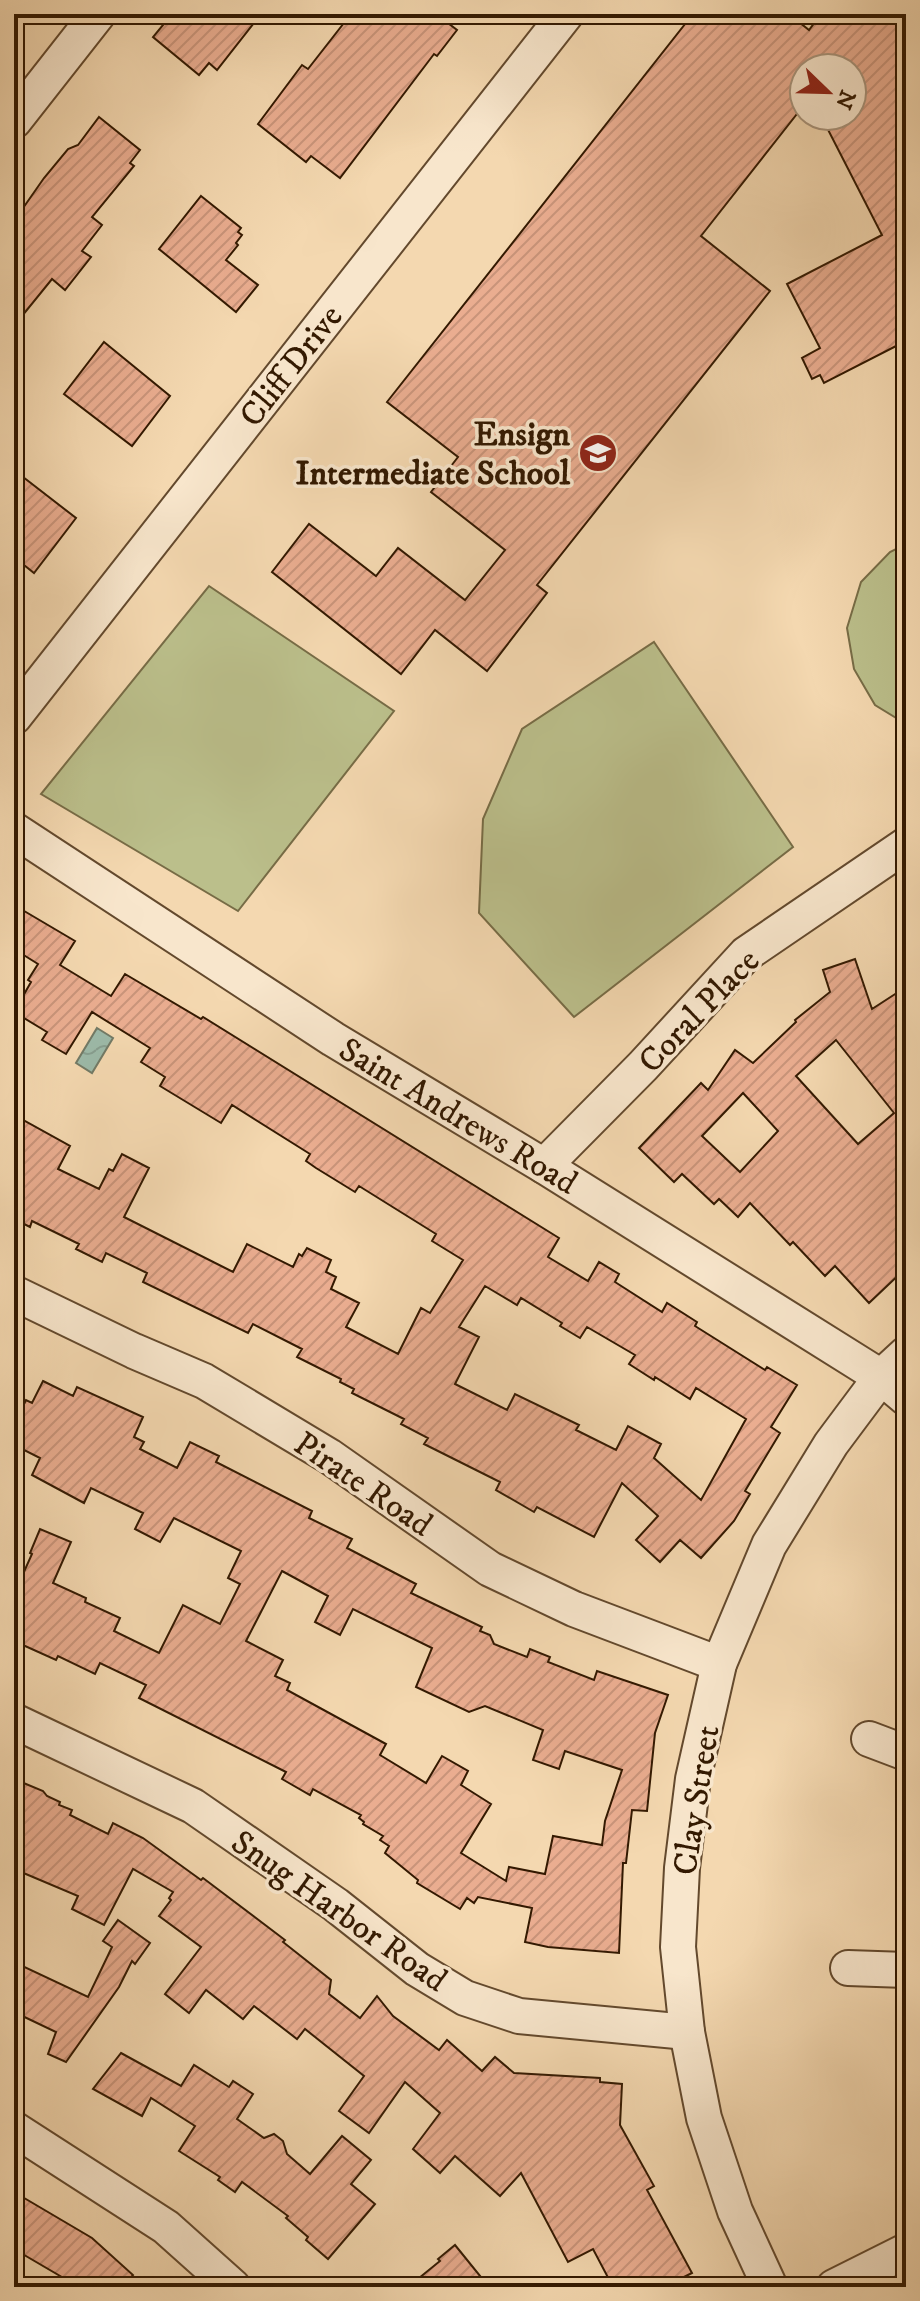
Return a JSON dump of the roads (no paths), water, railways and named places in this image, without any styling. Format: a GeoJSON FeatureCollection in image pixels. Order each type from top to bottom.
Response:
{"type":"FeatureCollection","features":[{"type":"Feature","properties":{"kind":"street"},"geometry":{"type":"LineString","coordinates":[[14,121],[98,14]]}},
{"type":"Feature","properties":{"kind":"street","name":"Cliff Drive"},"geometry":{"type":"LineString","coordinates":[[14,717],[566,14]]}},
{"type":"Feature","properties":{"kind":"street","name":"Saint Andrews Road"},"geometry":{"type":"LineString","coordinates":[[14,830],[333,1039],[544,1166],[894,1387]]}},
{"type":"Feature","properties":{"kind":"street","name":"Coral Place"},"geometry":{"type":"LineString","coordinates":[[544,1166],[643,1066],[746,954],[906,845]]}},
{"type":"Feature","properties":{"kind":"street","name":"Pirate Road"},"geometry":{"type":"LineString","coordinates":[[14,1293],[204,1381],[329,1456],[490,1569],[574,1609],[719,1664]]}},
{"type":"Feature","properties":{"kind":"street","name":"Clay Street"},"geometry":{"type":"LineString","coordinates":[[770,2287],[735,2211],[708,2131],[687,2032],[678,1947],[682,1868],[693,1779],[719,1664],[769,1545],[831,1444],[894,1387],[906,1354]]}},
{"type":"Feature","properties":{"kind":"street","name":"Snug Harbor Road"},"geometry":{"type":"LineString","coordinates":[[14,1721],[193,1806],[336,1905],[417,1969],[465,1998],[519,2016],[687,2032]]}},
{"type":"Feature","properties":{"kind":"street"},"geometry":{"type":"LineString","coordinates":[[869,1739],[906,1753]]}},
{"type":"Feature","properties":{"kind":"street"},"geometry":{"type":"LineString","coordinates":[[848,1968],[906,1970]]}},
{"type":"Feature","properties":{"kind":"street"},"geometry":{"type":"LineString","coordinates":[[14,2129],[166,2227],[233,2287]]}},
{"type":"Feature","properties":{"kind":"street"},"geometry":{"type":"LineString","coordinates":[[834,2287],[906,2251]]}},
{"type":"Feature","properties":{"kind":"water"},"geometry":{"type":"Polygon","coordinates":[[[97,1028],[113,1038],[92,1073],[76,1063],[97,1028]]]}},
{"type":"Feature","properties":{"kind":"place","name":"Ensign Intermediate School"},"geometry":{"type":"Point","coordinates":[598,453]}}]}
